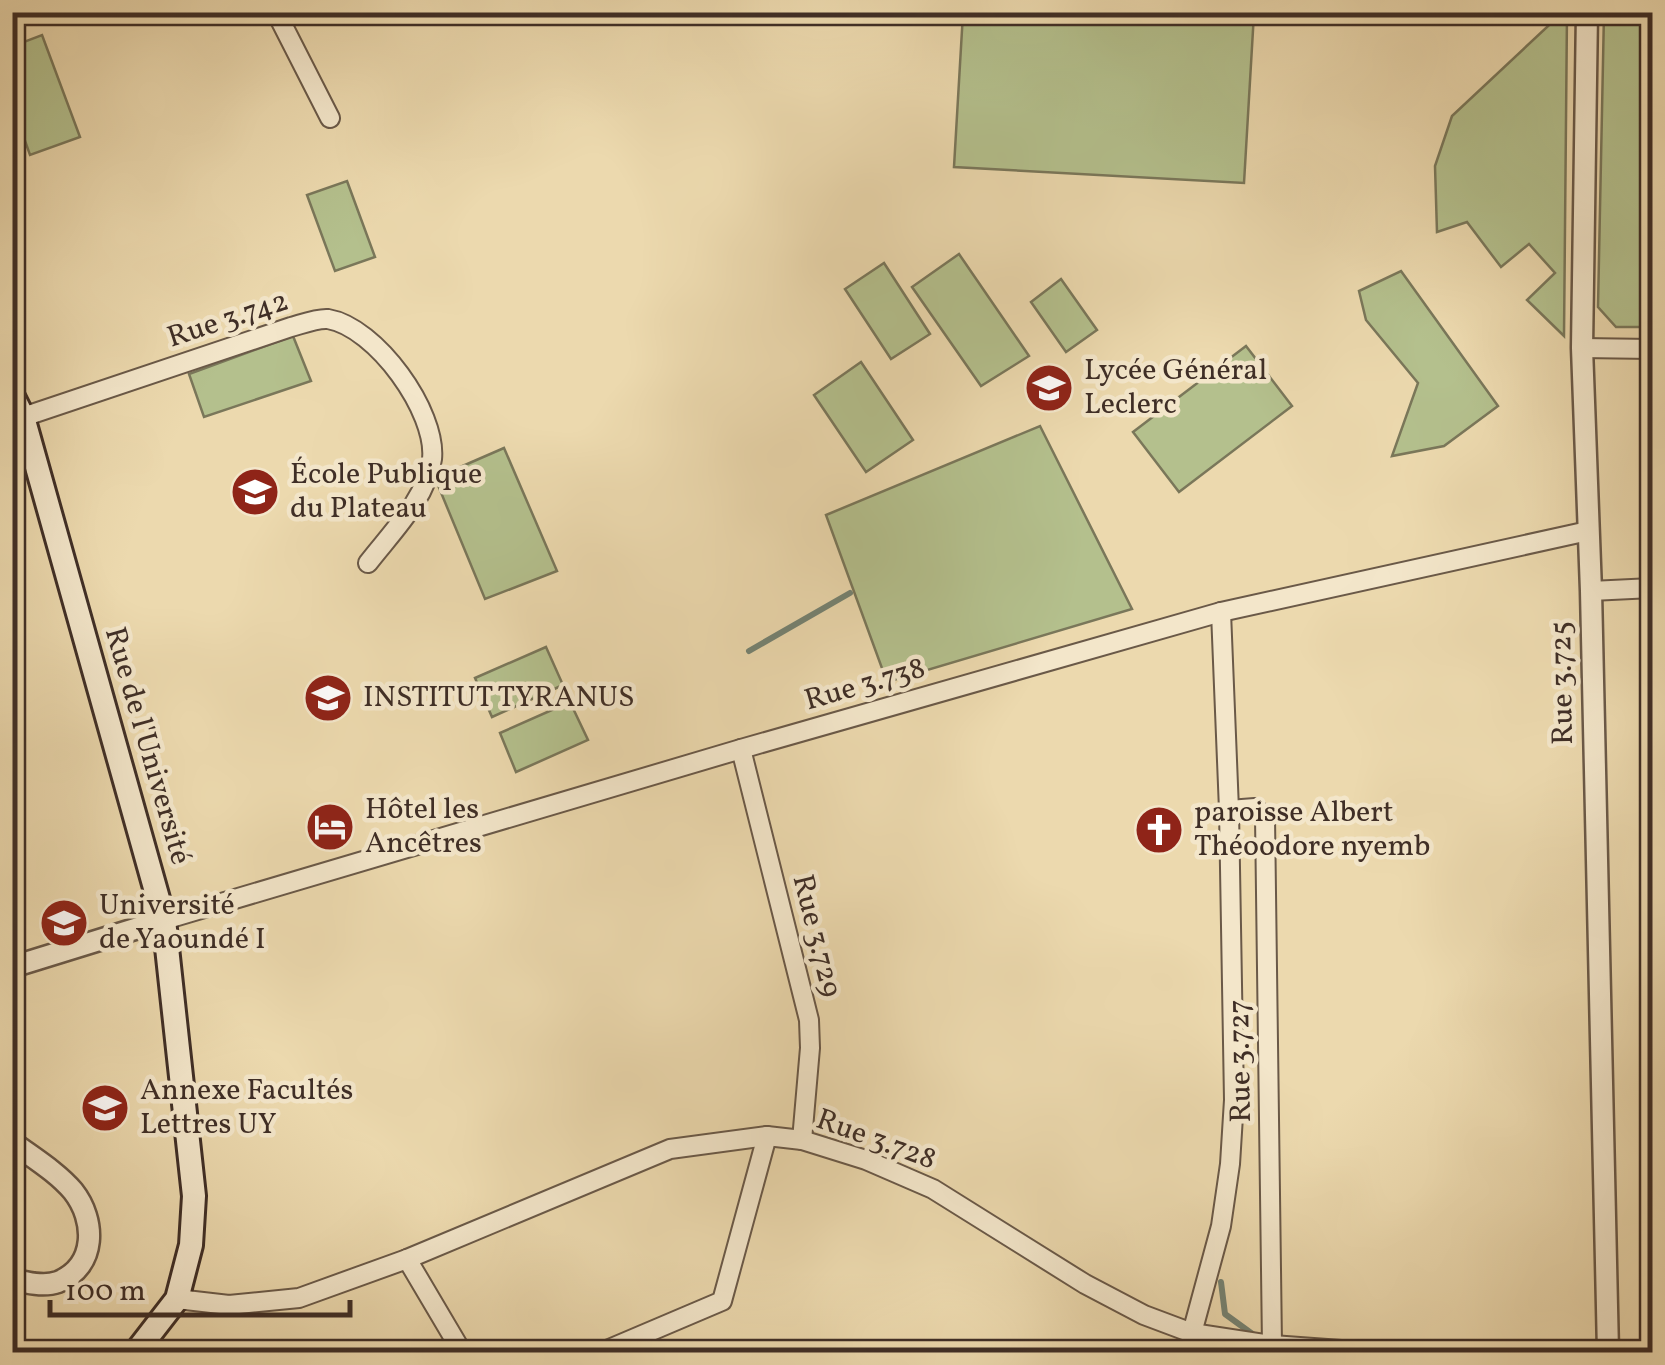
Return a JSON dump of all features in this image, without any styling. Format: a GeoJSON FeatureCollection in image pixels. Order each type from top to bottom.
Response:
{"type":"FeatureCollection","features":[{"type":"Feature","properties":{"kind":"main road","name":"Rue de l'Université"},"geometry":{"type":"LineString","coordinates":[[18,406],[164,920],[194,1196],[191,1245],[177,1299]]}},
{"type":"Feature","properties":{"kind":"main road"},"geometry":{"type":"LineString","coordinates":[[136,1352],[177,1299]]}},
{"type":"Feature","properties":{"kind":"street"},"geometry":{"type":"LineString","coordinates":[[276,12],[330,118]]}},
{"type":"Feature","properties":{"kind":"street","name":"Rue 3.725"},"geometry":{"type":"LineString","coordinates":[[1587,12],[1582,348],[1608,1352]]}},
{"type":"Feature","properties":{"kind":"street","name":"Rue 3.742"},"geometry":{"type":"LineString","coordinates":[[18,406],[326,319],[358,331],[388,357],[420,404],[432,456],[426,480],[412,505],[368,563]]}},
{"type":"Feature","properties":{"kind":"street"},"geometry":{"type":"LineString","coordinates":[[1582,348],[1652,348]]}},
{"type":"Feature","properties":{"kind":"street","name":"Rue 3.738"},"geometry":{"type":"LineString","coordinates":[[164,920],[740,749],[1221,612],[1588,530]]}},
{"type":"Feature","properties":{"kind":"street"},"geometry":{"type":"LineString","coordinates":[[1591,591],[1652,588]]}},
{"type":"Feature","properties":{"kind":"street","name":"Rue 3.727"},"geometry":{"type":"LineString","coordinates":[[1192,1334],[1221,1226],[1234,1100],[1221,612]]}},
{"type":"Feature","properties":{"kind":"street","name":"Rue 3.729"},"geometry":{"type":"LineString","coordinates":[[740,749],[809,1020],[802,1140]]}},
{"type":"Feature","properties":{"kind":"street","name":"Rue 3.727"},"geometry":{"type":"LineString","coordinates":[[1229,810],[1255,808],[1265,817],[1272,1345]]}},
{"type":"Feature","properties":{"kind":"street"},"geometry":{"type":"LineString","coordinates":[[12,967],[164,920]]}},
{"type":"Feature","properties":{"kind":"street"},"geometry":{"type":"LineString","coordinates":[[602,1352],[722,1301],[767,1136]]}},
{"type":"Feature","properties":{"kind":"street","name":"Rue 3.728"},"geometry":{"type":"LineString","coordinates":[[177,1299],[229,1305],[299,1298],[407,1259],[670,1149],[767,1136],[802,1140],[866,1160],[933,1189],[1084,1284],[1192,1334],[1335,1352],[1369,1352]]}},
{"type":"Feature","properties":{"kind":"street"},"geometry":{"type":"LineString","coordinates":[[12,1142],[72,1190],[86,1213],[91,1234],[88,1254],[74,1272],[56,1283],[32,1284],[12,1279]]}},
{"type":"Feature","properties":{"kind":"street"},"geometry":{"type":"LineString","coordinates":[[407,1259],[462,1352]]}},
{"type":"Feature","properties":{"kind":"street"},"geometry":{"type":"LineString","coordinates":[[1192,1334],[1220,1352]]}},
{"type":"Feature","properties":{"kind":"green space"},"geometry":{"type":"Polygon","coordinates":[[[963,13],[1254,13],[1244,183],[954,167],[963,13]]]}},
{"type":"Feature","properties":{"kind":"green space"},"geometry":{"type":"Polygon","coordinates":[[[1562,13],[1567,13],[1564,336],[1527,300],[1555,273],[1529,244],[1501,267],[1467,222],[1437,232],[1435,166],[1452,116],[1562,13]]]}},
{"type":"Feature","properties":{"kind":"green space"},"geometry":{"type":"Polygon","coordinates":[[[1604,13],[1652,13],[1652,327],[1616,327],[1598,307],[1604,13]]]}},
{"type":"Feature","properties":{"kind":"green space"},"geometry":{"type":"Polygon","coordinates":[[[42,35],[80,137],[30,155],[13,107],[13,46],[42,35]]]}},
{"type":"Feature","properties":{"kind":"green space"},"geometry":{"type":"Polygon","coordinates":[[[347,181],[375,257],[335,271],[307,195],[347,181]]]}},
{"type":"Feature","properties":{"kind":"green space"},"geometry":{"type":"Polygon","coordinates":[[[959,254],[1029,356],[981,386],[912,287],[959,254]]]}},
{"type":"Feature","properties":{"kind":"green space"},"geometry":{"type":"Polygon","coordinates":[[[884,263],[930,334],[891,359],[845,289],[884,263]]]}},
{"type":"Feature","properties":{"kind":"green space"},"geometry":{"type":"Polygon","coordinates":[[[1401,271],[1498,406],[1444,446],[1392,456],[1418,383],[1366,320],[1359,291],[1401,271]]]}},
{"type":"Feature","properties":{"kind":"green space"},"geometry":{"type":"Polygon","coordinates":[[[1061,279],[1097,330],[1066,352],[1031,302],[1061,279]]]}},
{"type":"Feature","properties":{"kind":"green space"},"geometry":{"type":"Polygon","coordinates":[[[293,336],[311,381],[204,417],[189,374],[293,336]]]}},
{"type":"Feature","properties":{"kind":"green space"},"geometry":{"type":"Polygon","coordinates":[[[1246,346],[1292,406],[1179,492],[1133,432],[1246,346]]]}},
{"type":"Feature","properties":{"kind":"green space"},"geometry":{"type":"Polygon","coordinates":[[[861,362],[913,440],[866,472],[814,395],[861,362]]]}},
{"type":"Feature","properties":{"kind":"green space"},"geometry":{"type":"Polygon","coordinates":[[[1040,426],[1132,609],[887,682],[826,515],[1040,426]]]}},
{"type":"Feature","properties":{"kind":"green space"},"geometry":{"type":"Polygon","coordinates":[[[504,448],[557,571],[485,599],[435,478],[504,448]]]}},
{"type":"Feature","properties":{"kind":"green space"},"geometry":{"type":"Polygon","coordinates":[[[546,647],[563,685],[492,717],[475,678],[546,647]]]}},
{"type":"Feature","properties":{"kind":"green space"},"geometry":{"type":"Polygon","coordinates":[[[570,702],[588,740],[516,772],[500,733],[570,702]]]}},
{"type":"Feature","properties":{"kind":"waterway"},"geometry":{"type":"LineString","coordinates":[[749,651],[850,593]]}},
{"type":"Feature","properties":{"kind":"waterway"},"geometry":{"type":"LineString","coordinates":[[1221,1282],[1225,1314],[1258,1338]]}},
{"type":"Feature","properties":{"kind":"place","name":"Lycée Général Leclerc"},"geometry":{"type":"Point","coordinates":[1049,388]}},
{"type":"Feature","properties":{"kind":"place","name":"École Publique du Plateau"},"geometry":{"type":"Point","coordinates":[255,492]}},
{"type":"Feature","properties":{"kind":"place","name":"INSTITUT TYRANUS"},"geometry":{"type":"Point","coordinates":[328,698]}},
{"type":"Feature","properties":{"kind":"place","name":"Hôtel les Ancêtres"},"geometry":{"type":"Point","coordinates":[330,827]}},
{"type":"Feature","properties":{"kind":"place","name":"paroisse Albert Théoodore nyemb"},"geometry":{"type":"Point","coordinates":[1159,830]}},
{"type":"Feature","properties":{"kind":"place","name":"Université de Yaoundé I"},"geometry":{"type":"Point","coordinates":[64,923]}},
{"type":"Feature","properties":{"kind":"place","name":"Annexe Facultés Lettres UY"},"geometry":{"type":"Point","coordinates":[105,1108]}}]}
